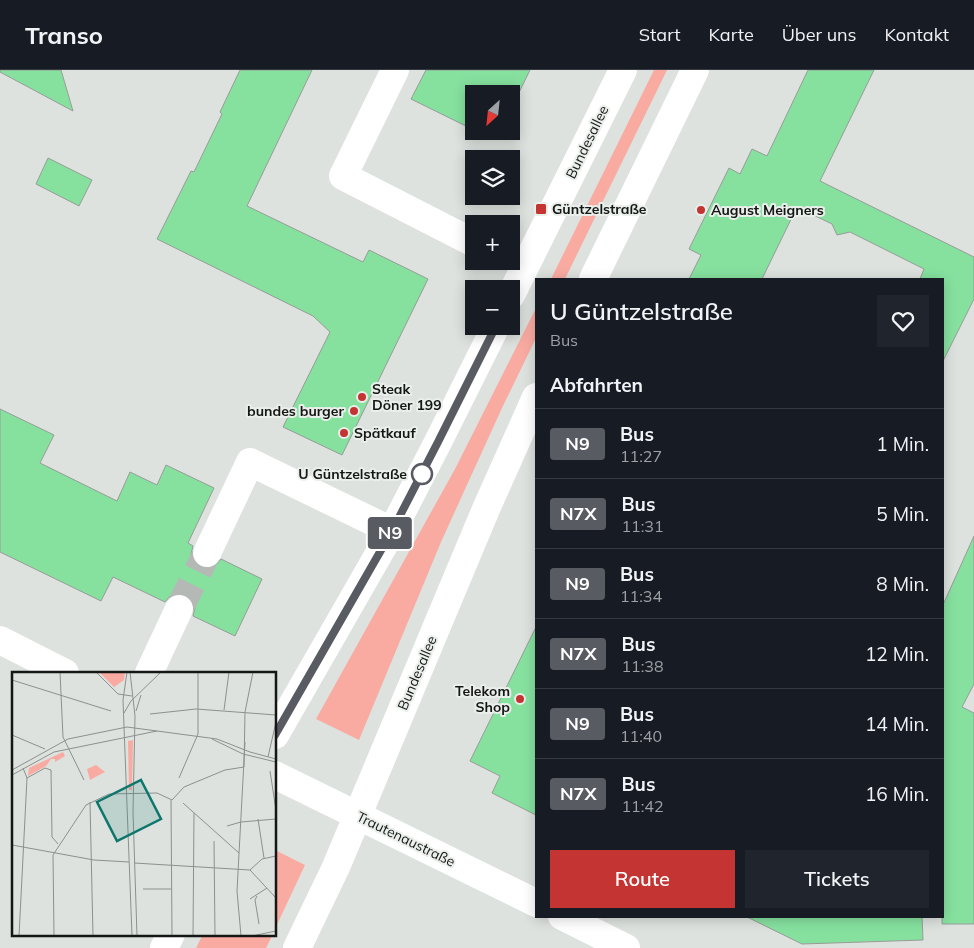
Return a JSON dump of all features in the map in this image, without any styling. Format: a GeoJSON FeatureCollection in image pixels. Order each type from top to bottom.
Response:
{"type":"FeatureCollection","features":[{"type":"Feature","properties":{"kind":"main road"},"geometry":{"type":"LineString","coordinates":[[395,70],[343,176],[465,238]]}},
{"type":"Feature","properties":{"kind":"main road","name":"Bundesallee"},"geometry":{"type":"LineString","coordinates":[[520,259],[623,70]]}},
{"type":"Feature","properties":{"kind":"main road"},"geometry":{"type":"LineString","coordinates":[[592,278],[696,70]]}},
{"type":"Feature","properties":{"kind":"main road"},"geometry":{"type":"LineString","coordinates":[[276,733],[392,531],[492,335]]}},
{"type":"Feature","properties":{"kind":"main road","name":"Bundesallee"},"geometry":{"type":"LineString","coordinates":[[297,948],[336,867],[486,509],[535,399]]}},
{"type":"Feature","properties":{"kind":"main road"},"geometry":{"type":"LineString","coordinates":[[207,553],[250,462],[392,531]]}},
{"type":"Feature","properties":{"kind":"main road"},"geometry":{"type":"LineString","coordinates":[[149,672],[179,609]]}},
{"type":"Feature","properties":{"kind":"main road"},"geometry":{"type":"LineString","coordinates":[[0,640],[63,672]]}},
{"type":"Feature","properties":{"kind":"main road","name":"Trautenaustraße"},"geometry":{"type":"LineString","coordinates":[[276,776],[535,903]]}},
{"type":"Feature","properties":{"kind":"main road"},"geometry":{"type":"LineString","coordinates":[[566,918],[626,948]]}},
{"type":"Feature","properties":{"kind":"main road"},"geometry":{"type":"LineString","coordinates":[[164,948],[170,936]]}},
{"type":"Feature","properties":{"kind":"shaded area"},"geometry":{"type":"Polygon","coordinates":[[[654,70],[667,70],[565,278],[551,278],[654,70]]]}},
{"type":"Feature","properties":{"kind":"shaded area"},"geometry":{"type":"Polygon","coordinates":[[[535,310],[535,340],[441,542],[359,740],[316,719],[455,469],[535,310]]]}},
{"type":"Feature","properties":{"kind":"shaded area"},"geometry":{"type":"Polygon","coordinates":[[[276,850],[305,865],[276,927],[276,850]]]}},
{"type":"Feature","properties":{"kind":"shaded area"},"geometry":{"type":"Polygon","coordinates":[[[202,936],[272,936],[266,948],[196,948],[202,936]]]}},
{"type":"Feature","properties":{"kind":"building"},"geometry":{"type":"Polygon","coordinates":[[[0,70],[61,70],[73,111],[0,72],[0,70]]]}},
{"type":"Feature","properties":{"kind":"building"},"geometry":{"type":"Polygon","coordinates":[[[240,70],[312,70],[247,206],[363,262],[369,250],[428,279],[342,455],[283,427],[330,332],[313,316],[157,239],[191,171],[194,172],[222,114],[220,112],[240,70]]]}},
{"type":"Feature","properties":{"kind":"building"},"geometry":{"type":"Polygon","coordinates":[[[426,70],[530,70],[520,91],[520,85],[465,85],[465,126],[411,99],[426,70]]]}},
{"type":"Feature","properties":{"kind":"building"},"geometry":{"type":"Polygon","coordinates":[[[808,70],[874,70],[820,181],[974,257],[974,299],[944,359],[944,278],[920,278],[924,269],[850,232],[837,235],[832,224],[797,207],[762,278],[690,278],[701,255],[689,249],[729,168],[740,174],[752,149],[767,156],[808,70]]]}},
{"type":"Feature","properties":{"kind":"building"},"geometry":{"type":"Polygon","coordinates":[[[48,158],[92,180],[79,206],[36,184],[48,158]]]}},
{"type":"Feature","properties":{"kind":"building"},"geometry":{"type":"Polygon","coordinates":[[[0,409],[54,435],[40,463],[117,501],[130,472],[157,485],[166,465],[214,488],[188,543],[193,546],[191,554],[194,561],[200,567],[208,569],[215,566],[221,559],[262,579],[235,636],[193,616],[195,608],[192,600],[185,595],[178,593],[170,596],[165,602],[113,577],[101,601],[0,552],[0,409]]]}},
{"type":"Feature","properties":{"kind":"building"},"geometry":{"type":"Polygon","coordinates":[[[974,536],[974,684],[962,707],[974,713],[974,924],[942,924],[942,918],[944,918],[944,603],[974,536]]]}},
{"type":"Feature","properties":{"kind":"building"},"geometry":{"type":"Polygon","coordinates":[[[535,629],[535,814],[492,793],[500,776],[470,761],[535,629]]]}},
{"type":"Feature","properties":{"kind":"building"},"geometry":{"type":"Polygon","coordinates":[[[749,918],[922,918],[923,940],[802,944],[749,918]]]}},
{"type":"Feature","properties":{"kind":"tunnel"},"geometry":{"type":"LineString","coordinates":[[179,609],[207,553]]}},
{"type":"Feature","properties":{"kind":"bus line","name":"N9"},"geometry":{"type":"LineString","coordinates":[[276,733],[392,531],[492,335]]}},
{"type":"Feature","properties":{"kind":"place","name":"Güntzelstraße"},"geometry":{"type":"Point","coordinates":[541,209]}},
{"type":"Feature","properties":{"kind":"place","name":"August Meigners"},"geometry":{"type":"Point","coordinates":[701,210]}},
{"type":"Feature","properties":{"kind":"place","name":"Steak Döner 199"},"geometry":{"type":"Point","coordinates":[362,397]}},
{"type":"Feature","properties":{"kind":"place","name":"bundes burger"},"geometry":{"type":"Point","coordinates":[354,411]}},
{"type":"Feature","properties":{"kind":"place","name":"Spätkauf"},"geometry":{"type":"Point","coordinates":[344,433]}},
{"type":"Feature","properties":{"kind":"place","name":"U Güntzelstraße"},"geometry":{"type":"Point","coordinates":[422,474]}},
{"type":"Feature","properties":{"kind":"place","name":"Telekom Shop"},"geometry":{"type":"Point","coordinates":[520,699]}}]}
